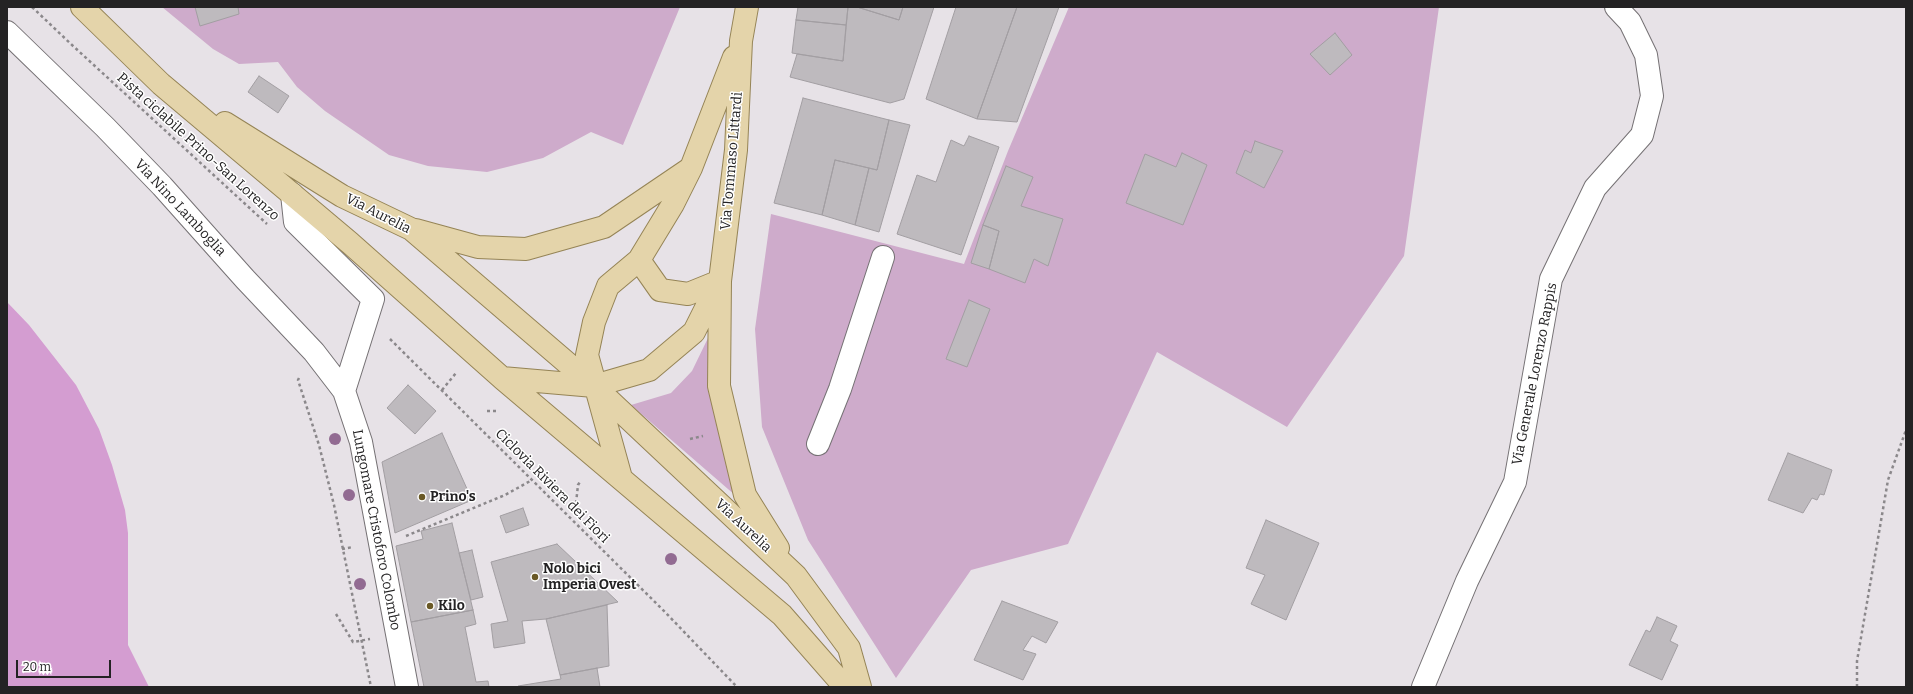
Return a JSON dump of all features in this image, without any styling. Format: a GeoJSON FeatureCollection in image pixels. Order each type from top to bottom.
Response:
{"type":"FeatureCollection","features":[{"type":"Feature","properties":{"kind":"main road","name":"Via Aurelia"},"geometry":{"type":"LineString","coordinates":[[82,7],[100,16],[161,84],[350,243],[502,378],[782,615],[845,687]]}},
{"type":"Feature","properties":{"kind":"main road","name":"Via Tommaso Littardi"},"geometry":{"type":"LineString","coordinates":[[747,7],[741,41],[736,150],[720,281],[720,386],[745,495],[796,576]]}},
{"type":"Feature","properties":{"kind":"main road","name":"Via Tommaso Littardi"},"geometry":{"type":"LineString","coordinates":[[594,386],[587,355],[594,322],[608,286],[639,260],[673,204],[691,168],[741,41]]}},
{"type":"Feature","properties":{"kind":"main road","name":"Via Aurelia"},"geometry":{"type":"LineString","coordinates":[[161,84],[342,196],[410,228],[594,386],[796,576],[849,648],[860,687]]}},
{"type":"Feature","properties":{"kind":"main road"},"geometry":{"type":"LineString","coordinates":[[410,228],[478,247],[526,249],[604,227],[691,168]]}},
{"type":"Feature","properties":{"kind":"main road"},"geometry":{"type":"LineString","coordinates":[[639,260],[660,290],[688,294],[720,281]]}},
{"type":"Feature","properties":{"kind":"main road"},"geometry":{"type":"LineString","coordinates":[[502,378],[594,386],[649,370],[694,332],[720,281]]}},
{"type":"Feature","properties":{"kind":"main road"},"geometry":{"type":"LineString","coordinates":[[594,386],[621,478]]}},
{"type":"Feature","properties":{"kind":"street","name":"Via Generale Lorenzo Rappis"},"geometry":{"type":"LineString","coordinates":[[1423,687],[1467,581],[1515,482],[1551,279],[1595,188],[1642,135],[1652,96],[1646,55],[1630,22],[1616,7]]}},
{"type":"Feature","properties":{"kind":"street","name":"Via Nino Lamboglia"},"geometry":{"type":"LineString","coordinates":[[7,32],[105,127],[162,186],[245,279],[314,352],[344,392]]}},
{"type":"Feature","properties":{"kind":"street"},"geometry":{"type":"LineString","coordinates":[[292,194],[295,222],[373,299],[344,392]]}},
{"type":"Feature","properties":{"kind":"street"},"geometry":{"type":"LineString","coordinates":[[818,444],[840,389],[882,257]]}},
{"type":"Feature","properties":{"kind":"street","name":"Lungomare Cristoforo Colombo"},"geometry":{"type":"LineString","coordinates":[[344,392],[361,442],[407,687]]}},
{"type":"Feature","properties":{"kind":"path","name":"Pista ciclabile Prino-San Lorenzo"},"geometry":{"type":"LineString","coordinates":[[32,7],[272,228]]}},
{"type":"Feature","properties":{"kind":"path","name":"Ciclovia Riviera dei Fiori"},"geometry":{"type":"LineString","coordinates":[[367,316],[659,607],[736,687]]}},
{"type":"Feature","properties":{"kind":"path"},"geometry":{"type":"LineString","coordinates":[[314,352],[298,380],[319,445],[334,505],[371,687]]}},
{"type":"Feature","properties":{"kind":"path"},"geometry":{"type":"LineString","coordinates":[[442,390],[460,369]]}},
{"type":"Feature","properties":{"kind":"path"},"geometry":{"type":"LineString","coordinates":[[1857,687],[1858,661],[1888,480],[1906,430]]}},
{"type":"Feature","properties":{"kind":"path"},"geometry":{"type":"LineString","coordinates":[[404,537],[505,495],[532,480]]}},
{"type":"Feature","properties":{"kind":"path"},"geometry":{"type":"LineString","coordinates":[[576,503],[578,485]]}},
{"type":"Feature","properties":{"kind":"path"},"geometry":{"type":"LineString","coordinates":[[336,614],[353,642],[361,641]]}},
{"type":"Feature","properties":{"kind":"shaded area"},"geometry":{"type":"Polygon","coordinates":[[[162,7],[680,7],[623,145],[591,132],[543,158],[487,172],[428,166],[389,155],[325,111],[297,87],[278,62],[239,64],[213,49],[162,7]]]}},
{"type":"Feature","properties":{"kind":"shaded area"},"geometry":{"type":"Polygon","coordinates":[[[1069,7],[1439,7],[1404,256],[1287,427],[1157,352],[1068,544],[971,570],[896,678],[808,540],[762,427],[755,329],[771,214],[964,264],[1008,151],[1069,7]]]}},
{"type":"Feature","properties":{"kind":"shaded area"},"geometry":{"type":"Polygon","coordinates":[[[7,302],[29,325],[76,385],[99,429],[112,465],[125,510],[128,533],[128,645],[149,687],[7,687],[7,302]]]}},
{"type":"Feature","properties":{"kind":"shaded area"},"geometry":{"type":"Polygon","coordinates":[[[708,338],[743,502],[631,405],[671,393],[692,371],[708,338]]]}},
{"type":"Feature","properties":{"kind":"building"},"geometry":{"type":"Polygon","coordinates":[[[195,7],[238,7],[239,14],[200,26],[195,7]]]}},
{"type":"Feature","properties":{"kind":"building"},"geometry":{"type":"Polygon","coordinates":[[[798,7],[848,7],[846,25],[796,20],[798,7]]]}},
{"type":"Feature","properties":{"kind":"building"},"geometry":{"type":"Polygon","coordinates":[[[848,7],[857,7],[899,20],[903,7],[934,7],[904,99],[890,103],[790,77],[797,54],[843,61],[848,7]]]}},
{"type":"Feature","properties":{"kind":"building"},"geometry":{"type":"Polygon","coordinates":[[[857,7],[903,7],[899,20],[857,7]]]}},
{"type":"Feature","properties":{"kind":"building"},"geometry":{"type":"Polygon","coordinates":[[[956,7],[1017,7],[977,119],[926,99],[956,7]]]}},
{"type":"Feature","properties":{"kind":"building"},"geometry":{"type":"Polygon","coordinates":[[[1017,7],[1059,7],[1017,122],[977,119],[1017,7]]]}},
{"type":"Feature","properties":{"kind":"building"},"geometry":{"type":"Polygon","coordinates":[[[796,20],[846,25],[843,61],[792,53],[796,20]]]}},
{"type":"Feature","properties":{"kind":"building"},"geometry":{"type":"Polygon","coordinates":[[[1335,33],[1352,55],[1330,75],[1310,54],[1335,33]]]}},
{"type":"Feature","properties":{"kind":"building"},"geometry":{"type":"Polygon","coordinates":[[[259,76],[289,96],[278,113],[248,92],[259,76]]]}},
{"type":"Feature","properties":{"kind":"building"},"geometry":{"type":"Polygon","coordinates":[[[803,98],[889,120],[877,170],[835,160],[822,215],[774,203],[803,98]]]}},
{"type":"Feature","properties":{"kind":"building"},"geometry":{"type":"Polygon","coordinates":[[[889,120],[910,125],[879,232],[855,225],[869,168],[877,170],[889,120]]]}},
{"type":"Feature","properties":{"kind":"building"},"geometry":{"type":"Polygon","coordinates":[[[969,136],[999,147],[961,255],[897,234],[917,175],[936,182],[951,140],[964,146],[969,136]]]}},
{"type":"Feature","properties":{"kind":"building"},"geometry":{"type":"Polygon","coordinates":[[[1255,141],[1283,151],[1264,188],[1236,173],[1245,150],[1251,153],[1255,141]]]}},
{"type":"Feature","properties":{"kind":"building"},"geometry":{"type":"Polygon","coordinates":[[[1182,153],[1207,165],[1183,225],[1126,203],[1145,154],[1176,167],[1182,153]]]}},
{"type":"Feature","properties":{"kind":"building"},"geometry":{"type":"Polygon","coordinates":[[[835,160],[869,168],[855,225],[822,215],[835,160]]]}},
{"type":"Feature","properties":{"kind":"building"},"geometry":{"type":"Polygon","coordinates":[[[1006,166],[1033,177],[1021,206],[1063,219],[1048,266],[1034,259],[1025,283],[989,269],[999,231],[983,225],[1006,166]]]}},
{"type":"Feature","properties":{"kind":"building"},"geometry":{"type":"Polygon","coordinates":[[[983,225],[999,231],[989,269],[971,263],[983,225]]]}},
{"type":"Feature","properties":{"kind":"building"},"geometry":{"type":"Polygon","coordinates":[[[969,300],[990,309],[967,367],[946,359],[969,300]]]}},
{"type":"Feature","properties":{"kind":"building"},"geometry":{"type":"Polygon","coordinates":[[[408,385],[436,411],[415,434],[387,408],[408,385]]]}},
{"type":"Feature","properties":{"kind":"building"},"geometry":{"type":"Polygon","coordinates":[[[442,433],[472,500],[395,533],[382,462],[442,433]]]}},
{"type":"Feature","properties":{"kind":"building"},"geometry":{"type":"Polygon","coordinates":[[[1788,453],[1832,470],[1824,495],[1820,494],[1817,500],[1812,498],[1803,513],[1768,500],[1788,453]]]}},
{"type":"Feature","properties":{"kind":"building"},"geometry":{"type":"Polygon","coordinates":[[[523,508],[529,525],[506,533],[500,516],[523,508]]]}},
{"type":"Feature","properties":{"kind":"building"},"geometry":{"type":"Polygon","coordinates":[[[1266,520],[1319,543],[1286,620],[1251,604],[1265,575],[1246,568],[1266,520]]]}},
{"type":"Feature","properties":{"kind":"building"},"geometry":{"type":"Polygon","coordinates":[[[452,523],[473,610],[411,622],[396,546],[423,539],[421,531],[452,523]]]}},
{"type":"Feature","properties":{"kind":"building"},"geometry":{"type":"Polygon","coordinates":[[[557,544],[618,602],[546,619],[522,621],[525,643],[494,648],[491,624],[508,621],[491,562],[557,544]]]}},
{"type":"Feature","properties":{"kind":"building"},"geometry":{"type":"Polygon","coordinates":[[[472,550],[483,597],[471,600],[459,553],[472,550]]]}},
{"type":"Feature","properties":{"kind":"building"},"geometry":{"type":"Polygon","coordinates":[[[1002,601],[1058,622],[1046,643],[1032,636],[1023,650],[1036,654],[1023,680],[974,660],[1002,601]]]}},
{"type":"Feature","properties":{"kind":"building"},"geometry":{"type":"Polygon","coordinates":[[[607,605],[609,666],[560,675],[546,619],[607,605]]]}},
{"type":"Feature","properties":{"kind":"building"},"geometry":{"type":"Polygon","coordinates":[[[473,610],[476,624],[465,627],[476,682],[488,681],[489,687],[424,687],[411,622],[473,610]]]}},
{"type":"Feature","properties":{"kind":"building"},"geometry":{"type":"Polygon","coordinates":[[[1657,617],[1677,626],[1670,641],[1678,645],[1662,680],[1629,665],[1646,630],[1650,632],[1657,617]]]}},
{"type":"Feature","properties":{"kind":"building"},"geometry":{"type":"Polygon","coordinates":[[[597,668],[600,687],[518,686],[561,679],[560,675],[597,668]]]}},
{"type":"Feature","properties":{"kind":"place","name":"Prino's"},"geometry":{"type":"Point","coordinates":[422,497]}},
{"type":"Feature","properties":{"kind":"place","name":"Nolo bici Imperia Ovest"},"geometry":{"type":"Point","coordinates":[535,577]}},
{"type":"Feature","properties":{"kind":"place","name":"Kilo"},"geometry":{"type":"Point","coordinates":[430,606]}}]}
